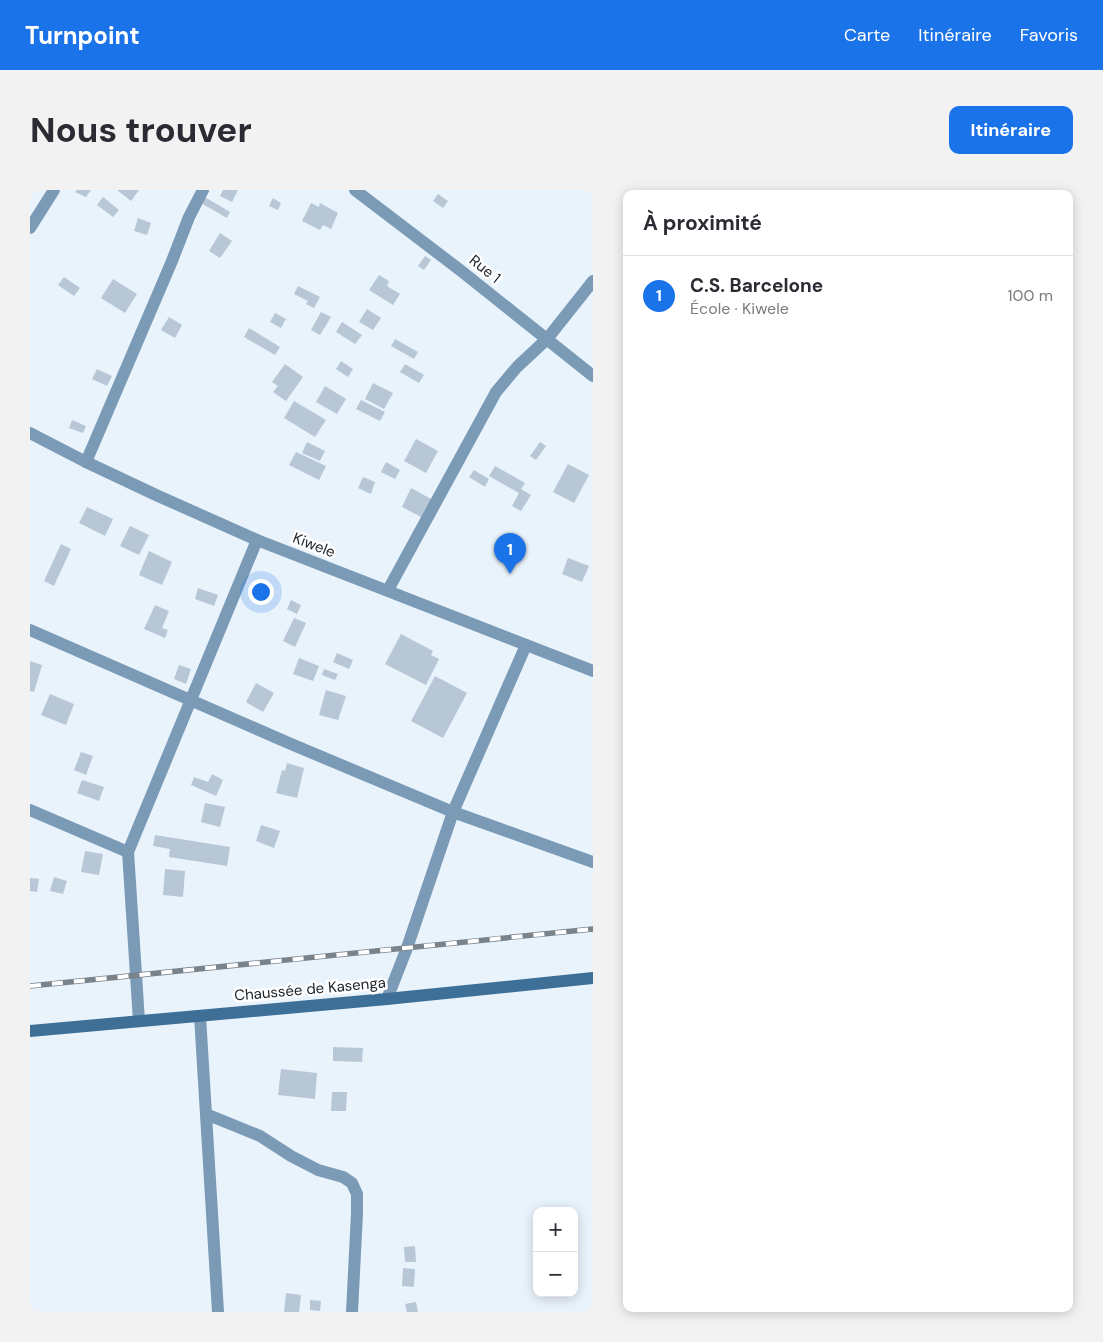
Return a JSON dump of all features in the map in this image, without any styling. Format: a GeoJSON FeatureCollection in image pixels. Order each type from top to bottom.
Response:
{"type":"FeatureCollection","features":[{"type":"Feature","properties":{"kind":"main road","name":"Chaussée de Kasenga"},"geometry":{"type":"LineString","coordinates":[[30,1031],[388,999],[593,978]]}},
{"type":"Feature","properties":{"kind":"street"},"geometry":{"type":"LineString","coordinates":[[30,228],[54,190]]}},
{"type":"Feature","properties":{"kind":"street"},"geometry":{"type":"LineString","coordinates":[[86,462],[189,218],[203,190]]}},
{"type":"Feature","properties":{"kind":"street","name":"Rue 1"},"geometry":{"type":"LineString","coordinates":[[355,190],[460,270],[593,376]]}},
{"type":"Feature","properties":{"kind":"street"},"geometry":{"type":"LineString","coordinates":[[388,590],[496,392],[517,367],[546,339],[593,281]]}},
{"type":"Feature","properties":{"kind":"street","name":"Kiwele"},"geometry":{"type":"LineString","coordinates":[[30,433],[156,495],[257,540],[593,671]]}},
{"type":"Feature","properties":{"kind":"street"},"geometry":{"type":"LineString","coordinates":[[140,1021],[128,852],[257,540]]}},
{"type":"Feature","properties":{"kind":"street"},"geometry":{"type":"LineString","coordinates":[[30,630],[291,744],[453,812],[593,862]]}},
{"type":"Feature","properties":{"kind":"street"},"geometry":{"type":"LineString","coordinates":[[388,999],[453,812],[526,645]]}},
{"type":"Feature","properties":{"kind":"street"},"geometry":{"type":"LineString","coordinates":[[30,810],[128,852]]}},
{"type":"Feature","properties":{"kind":"street"},"geometry":{"type":"LineString","coordinates":[[200,1016],[218,1312]]}},
{"type":"Feature","properties":{"kind":"street"},"geometry":{"type":"LineString","coordinates":[[206,1114],[260,1136],[318,1170],[343,1177],[352,1183],[357,1194],[352,1312]]}},
{"type":"Feature","properties":{"kind":"building"},"geometry":{"type":"Polygon","coordinates":[[[77,190],[91,190],[86,197],[75,192],[77,190]]]}},
{"type":"Feature","properties":{"kind":"building"},"geometry":{"type":"Polygon","coordinates":[[[117,190],[139,190],[131,201],[117,190]]]}},
{"type":"Feature","properties":{"kind":"building"},"geometry":{"type":"Polygon","coordinates":[[[223,190],[238,190],[232,202],[220,196],[223,190]]]}},
{"type":"Feature","properties":{"kind":"building"},"geometry":{"type":"Polygon","coordinates":[[[438,194],[448,201],[443,208],[433,201],[438,194]]]}},
{"type":"Feature","properties":{"kind":"building"},"geometry":{"type":"Polygon","coordinates":[[[203,196],[230,212],[227,218],[199,202],[203,196]]]}},
{"type":"Feature","properties":{"kind":"building"},"geometry":{"type":"Polygon","coordinates":[[[103,197],[119,210],[113,217],[97,205],[103,197]]]}},
{"type":"Feature","properties":{"kind":"building"},"geometry":{"type":"Polygon","coordinates":[[[273,198],[281,203],[278,210],[269,206],[273,198]]]}},
{"type":"Feature","properties":{"kind":"building"},"geometry":{"type":"Polygon","coordinates":[[[311,203],[319,207],[320,203],[338,213],[331,229],[323,225],[320,230],[302,221],[311,203]]]}},
{"type":"Feature","properties":{"kind":"building"},"geometry":{"type":"Polygon","coordinates":[[[138,218],[151,223],[147,235],[134,231],[138,218]]]}},
{"type":"Feature","properties":{"kind":"building"},"geometry":{"type":"Polygon","coordinates":[[[220,233],[232,241],[220,258],[209,251],[220,233]]]}},
{"type":"Feature","properties":{"kind":"building"},"geometry":{"type":"Polygon","coordinates":[[[425,256],[431,260],[424,270],[418,266],[425,256]]]}},
{"type":"Feature","properties":{"kind":"building"},"geometry":{"type":"Polygon","coordinates":[[[379,275],[389,281],[387,286],[400,294],[393,305],[369,290],[379,275]]]}},
{"type":"Feature","properties":{"kind":"building"},"geometry":{"type":"Polygon","coordinates":[[[64,277],[80,288],[74,296],[58,285],[64,277]]]}},
{"type":"Feature","properties":{"kind":"building"},"geometry":{"type":"Polygon","coordinates":[[[113,279],[137,294],[125,313],[101,298],[113,279]]]}},
{"type":"Feature","properties":{"kind":"building"},"geometry":{"type":"Polygon","coordinates":[[[298,286],[320,297],[314,308],[306,304],[308,301],[294,294],[298,286]]]}},
{"type":"Feature","properties":{"kind":"building"},"geometry":{"type":"Polygon","coordinates":[[[367,309],[381,318],[373,330],[359,322],[367,309]]]}},
{"type":"Feature","properties":{"kind":"building"},"geometry":{"type":"Polygon","coordinates":[[[321,312],[331,317],[320,335],[311,330],[321,312]]]}},
{"type":"Feature","properties":{"kind":"building"},"geometry":{"type":"Polygon","coordinates":[[[275,313],[286,319],[281,328],[270,322],[275,313]]]}},
{"type":"Feature","properties":{"kind":"building"},"geometry":{"type":"Polygon","coordinates":[[[169,317],[182,325],[175,338],[161,330],[169,317]]]}},
{"type":"Feature","properties":{"kind":"building"},"geometry":{"type":"Polygon","coordinates":[[[342,322],[362,335],[355,344],[336,332],[342,322]]]}},
{"type":"Feature","properties":{"kind":"building"},"geometry":{"type":"Polygon","coordinates":[[[249,328],[280,347],[275,355],[244,337],[249,328]]]}},
{"type":"Feature","properties":{"kind":"building"},"geometry":{"type":"Polygon","coordinates":[[[395,339],[418,352],[414,359],[391,346],[395,339]]]}},
{"type":"Feature","properties":{"kind":"building"},"geometry":{"type":"Polygon","coordinates":[[[341,361],[353,369],[348,377],[336,369],[341,361]]]}},
{"type":"Feature","properties":{"kind":"building"},"geometry":{"type":"Polygon","coordinates":[[[285,364],[303,377],[286,401],[273,392],[278,386],[272,382],[285,364]]]}},
{"type":"Feature","properties":{"kind":"building"},"geometry":{"type":"Polygon","coordinates":[[[405,364],[424,375],[419,383],[400,372],[405,364]]]}},
{"type":"Feature","properties":{"kind":"building"},"geometry":{"type":"Polygon","coordinates":[[[97,369],[112,376],[107,386],[92,379],[97,369]]]}},
{"type":"Feature","properties":{"kind":"building"},"geometry":{"type":"Polygon","coordinates":[[[373,383],[393,393],[384,409],[365,399],[373,383]]]}},
{"type":"Feature","properties":{"kind":"building"},"geometry":{"type":"Polygon","coordinates":[[[325,386],[346,399],[337,414],[316,402],[325,386]]]}},
{"type":"Feature","properties":{"kind":"building"},"geometry":{"type":"Polygon","coordinates":[[[361,400],[385,412],[380,421],[356,409],[361,400]]]}},
{"type":"Feature","properties":{"kind":"building"},"geometry":{"type":"Polygon","coordinates":[[[294,401],[326,420],[315,437],[284,418],[294,401]]]}},
{"type":"Feature","properties":{"kind":"building"},"geometry":{"type":"Polygon","coordinates":[[[72,420],[86,426],[83,433],[69,428],[72,420]]]}},
{"type":"Feature","properties":{"kind":"building"},"geometry":{"type":"Polygon","coordinates":[[[416,439],[438,451],[426,473],[404,461],[416,439]]]}},
{"type":"Feature","properties":{"kind":"building"},"geometry":{"type":"Polygon","coordinates":[[[307,442],[325,451],[320,461],[302,453],[307,442]]]}},
{"type":"Feature","properties":{"kind":"building"},"geometry":{"type":"Polygon","coordinates":[[[540,442],[546,446],[536,460],[530,456],[540,442]]]}},
{"type":"Feature","properties":{"kind":"building"},"geometry":{"type":"Polygon","coordinates":[[[296,452],[326,466],[319,480],[289,465],[296,452]]]}},
{"type":"Feature","properties":{"kind":"building"},"geometry":{"type":"Polygon","coordinates":[[[386,462],[400,470],[395,479],[381,472],[386,462]]]}},
{"type":"Feature","properties":{"kind":"building"},"geometry":{"type":"Polygon","coordinates":[[[568,464],[589,475],[574,503],[553,492],[568,464]]]}},
{"type":"Feature","properties":{"kind":"building"},"geometry":{"type":"Polygon","coordinates":[[[495,466],[525,483],[521,489],[531,495],[521,511],[512,506],[519,493],[489,476],[495,466]]]}},
{"type":"Feature","properties":{"kind":"building"},"geometry":{"type":"Polygon","coordinates":[[[474,470],[489,479],[485,487],[469,477],[474,470]]]}},
{"type":"Feature","properties":{"kind":"building"},"geometry":{"type":"Polygon","coordinates":[[[363,477],[375,482],[371,494],[358,488],[363,477]]]}},
{"type":"Feature","properties":{"kind":"building"},"geometry":{"type":"Polygon","coordinates":[[[411,488],[431,499],[421,517],[402,507],[411,488]]]}},
{"type":"Feature","properties":{"kind":"building"},"geometry":{"type":"Polygon","coordinates":[[[87,507],[113,519],[105,536],[79,523],[87,507]]]}},
{"type":"Feature","properties":{"kind":"building"},"geometry":{"type":"Polygon","coordinates":[[[130,526],[149,535],[139,555],[120,546],[130,526]]]}},
{"type":"Feature","properties":{"kind":"building"},"geometry":{"type":"Polygon","coordinates":[[[61,544],[71,549],[54,586],[44,581],[61,544]]]}},
{"type":"Feature","properties":{"kind":"building"},"geometry":{"type":"Polygon","coordinates":[[[149,551],[172,562],[162,585],[139,575],[149,551]]]}},
{"type":"Feature","properties":{"kind":"building"},"geometry":{"type":"Polygon","coordinates":[[[568,558],[589,566],[582,582],[562,574],[568,558]]]}},
{"type":"Feature","properties":{"kind":"building"},"geometry":{"type":"Polygon","coordinates":[[[198,588],[218,595],[214,606],[195,599],[198,588]]]}},
{"type":"Feature","properties":{"kind":"building"},"geometry":{"type":"Polygon","coordinates":[[[291,600],[301,605],[297,614],[287,609],[291,600]]]}},
{"type":"Feature","properties":{"kind":"building"},"geometry":{"type":"Polygon","coordinates":[[[155,605],[169,611],[162,628],[168,630],[165,638],[144,629],[155,605]]]}},
{"type":"Feature","properties":{"kind":"building"},"geometry":{"type":"Polygon","coordinates":[[[294,618],[306,623],[295,647],[283,641],[294,618]]]}},
{"type":"Feature","properties":{"kind":"building"},"geometry":{"type":"Polygon","coordinates":[[[401,634],[433,651],[431,655],[439,659],[426,685],[385,664],[401,634]]]}},
{"type":"Feature","properties":{"kind":"building"},"geometry":{"type":"Polygon","coordinates":[[[337,653],[353,660],[349,669],[333,662],[337,653]]]}},
{"type":"Feature","properties":{"kind":"building"},"geometry":{"type":"Polygon","coordinates":[[[299,658],[319,666],[313,681],[293,674],[299,658]]]}},
{"type":"Feature","properties":{"kind":"building"},"geometry":{"type":"Polygon","coordinates":[[[30,661],[42,665],[34,692],[30,691],[30,661]]]}},
{"type":"Feature","properties":{"kind":"building"},"geometry":{"type":"Polygon","coordinates":[[[179,665],[191,669],[186,684],[174,679],[179,665]]]}},
{"type":"Feature","properties":{"kind":"building"},"geometry":{"type":"Polygon","coordinates":[[[324,669],[338,674],[335,680],[322,675],[324,669]]]}},
{"type":"Feature","properties":{"kind":"building"},"geometry":{"type":"Polygon","coordinates":[[[435,676],[467,693],[443,738],[411,721],[435,676]]]}},
{"type":"Feature","properties":{"kind":"building"},"geometry":{"type":"Polygon","coordinates":[[[256,683],[274,693],[263,712],[246,702],[256,683]]]}},
{"type":"Feature","properties":{"kind":"building"},"geometry":{"type":"Polygon","coordinates":[[[326,690],[346,696],[338,720],[319,715],[326,690]]]}},
{"type":"Feature","properties":{"kind":"building"},"geometry":{"type":"Polygon","coordinates":[[[50,694],[74,704],[66,725],[41,715],[50,694]]]}},
{"type":"Feature","properties":{"kind":"building"},"geometry":{"type":"Polygon","coordinates":[[[81,752],[93,756],[86,775],[74,770],[81,752]]]}},
{"type":"Feature","properties":{"kind":"building"},"geometry":{"type":"Polygon","coordinates":[[[287,763],[304,768],[297,798],[276,793],[282,770],[285,771],[287,763]]]}},
{"type":"Feature","properties":{"kind":"building"},"geometry":{"type":"Polygon","coordinates":[[[212,774],[223,780],[216,796],[191,785],[194,777],[208,782],[212,774]]]}},
{"type":"Feature","properties":{"kind":"building"},"geometry":{"type":"Polygon","coordinates":[[[82,780],[104,787],[99,801],[77,793],[82,780]]]}},
{"type":"Feature","properties":{"kind":"building"},"geometry":{"type":"Polygon","coordinates":[[[205,803],[225,807],[220,827],[201,822],[205,803]]]}},
{"type":"Feature","properties":{"kind":"building"},"geometry":{"type":"Polygon","coordinates":[[[261,825],[280,831],[274,848],[256,841],[261,825]]]}},
{"type":"Feature","properties":{"kind":"building"},"geometry":{"type":"Polygon","coordinates":[[[155,835],[230,847],[227,866],[169,857],[170,849],[153,846],[155,835]]]}},
{"type":"Feature","properties":{"kind":"building"},"geometry":{"type":"Polygon","coordinates":[[[85,851],[103,854],[99,875],[81,872],[85,851]]]}},
{"type":"Feature","properties":{"kind":"building"},"geometry":{"type":"Polygon","coordinates":[[[165,869],[185,871],[183,897],[163,895],[165,869]]]}},
{"type":"Feature","properties":{"kind":"building"},"geometry":{"type":"Polygon","coordinates":[[[54,877],[67,881],[63,894],[50,891],[54,877]]]}},
{"type":"Feature","properties":{"kind":"building"},"geometry":{"type":"Polygon","coordinates":[[[30,878],[39,879],[37,892],[30,891],[30,878]]]}},
{"type":"Feature","properties":{"kind":"building"},"geometry":{"type":"Polygon","coordinates":[[[333,1047],[363,1048],[362,1062],[333,1061],[333,1047]]]}},
{"type":"Feature","properties":{"kind":"building"},"geometry":{"type":"Polygon","coordinates":[[[281,1069],[317,1073],[315,1099],[278,1095],[281,1069]]]}},
{"type":"Feature","properties":{"kind":"building"},"geometry":{"type":"Polygon","coordinates":[[[332,1092],[347,1092],[346,1111],[331,1111],[332,1092]]]}},
{"type":"Feature","properties":{"kind":"building"},"geometry":{"type":"Polygon","coordinates":[[[415,1246],[416,1262],[405,1262],[404,1247],[415,1246]]]}},
{"type":"Feature","properties":{"kind":"building"},"geometry":{"type":"Polygon","coordinates":[[[403,1268],[415,1269],[414,1287],[402,1286],[403,1268]]]}},
{"type":"Feature","properties":{"kind":"building"},"geometry":{"type":"Polygon","coordinates":[[[286,1293],[301,1295],[299,1312],[284,1312],[286,1293]]]}},
{"type":"Feature","properties":{"kind":"building"},"geometry":{"type":"Polygon","coordinates":[[[310,1300],[321,1301],[320,1311],[310,1310],[310,1300]]]}},
{"type":"Feature","properties":{"kind":"building"},"geometry":{"type":"Polygon","coordinates":[[[416,1302],[418,1312],[407,1312],[405,1304],[416,1302]]]}},
{"type":"Feature","properties":{"kind":"railway"},"geometry":{"type":"LineString","coordinates":[[30,986],[593,929]]}},
{"type":"Feature","properties":{"kind":"place","name":"C.S. Barcelone"},"geometry":{"type":"Point","coordinates":[510,574]}}]}
